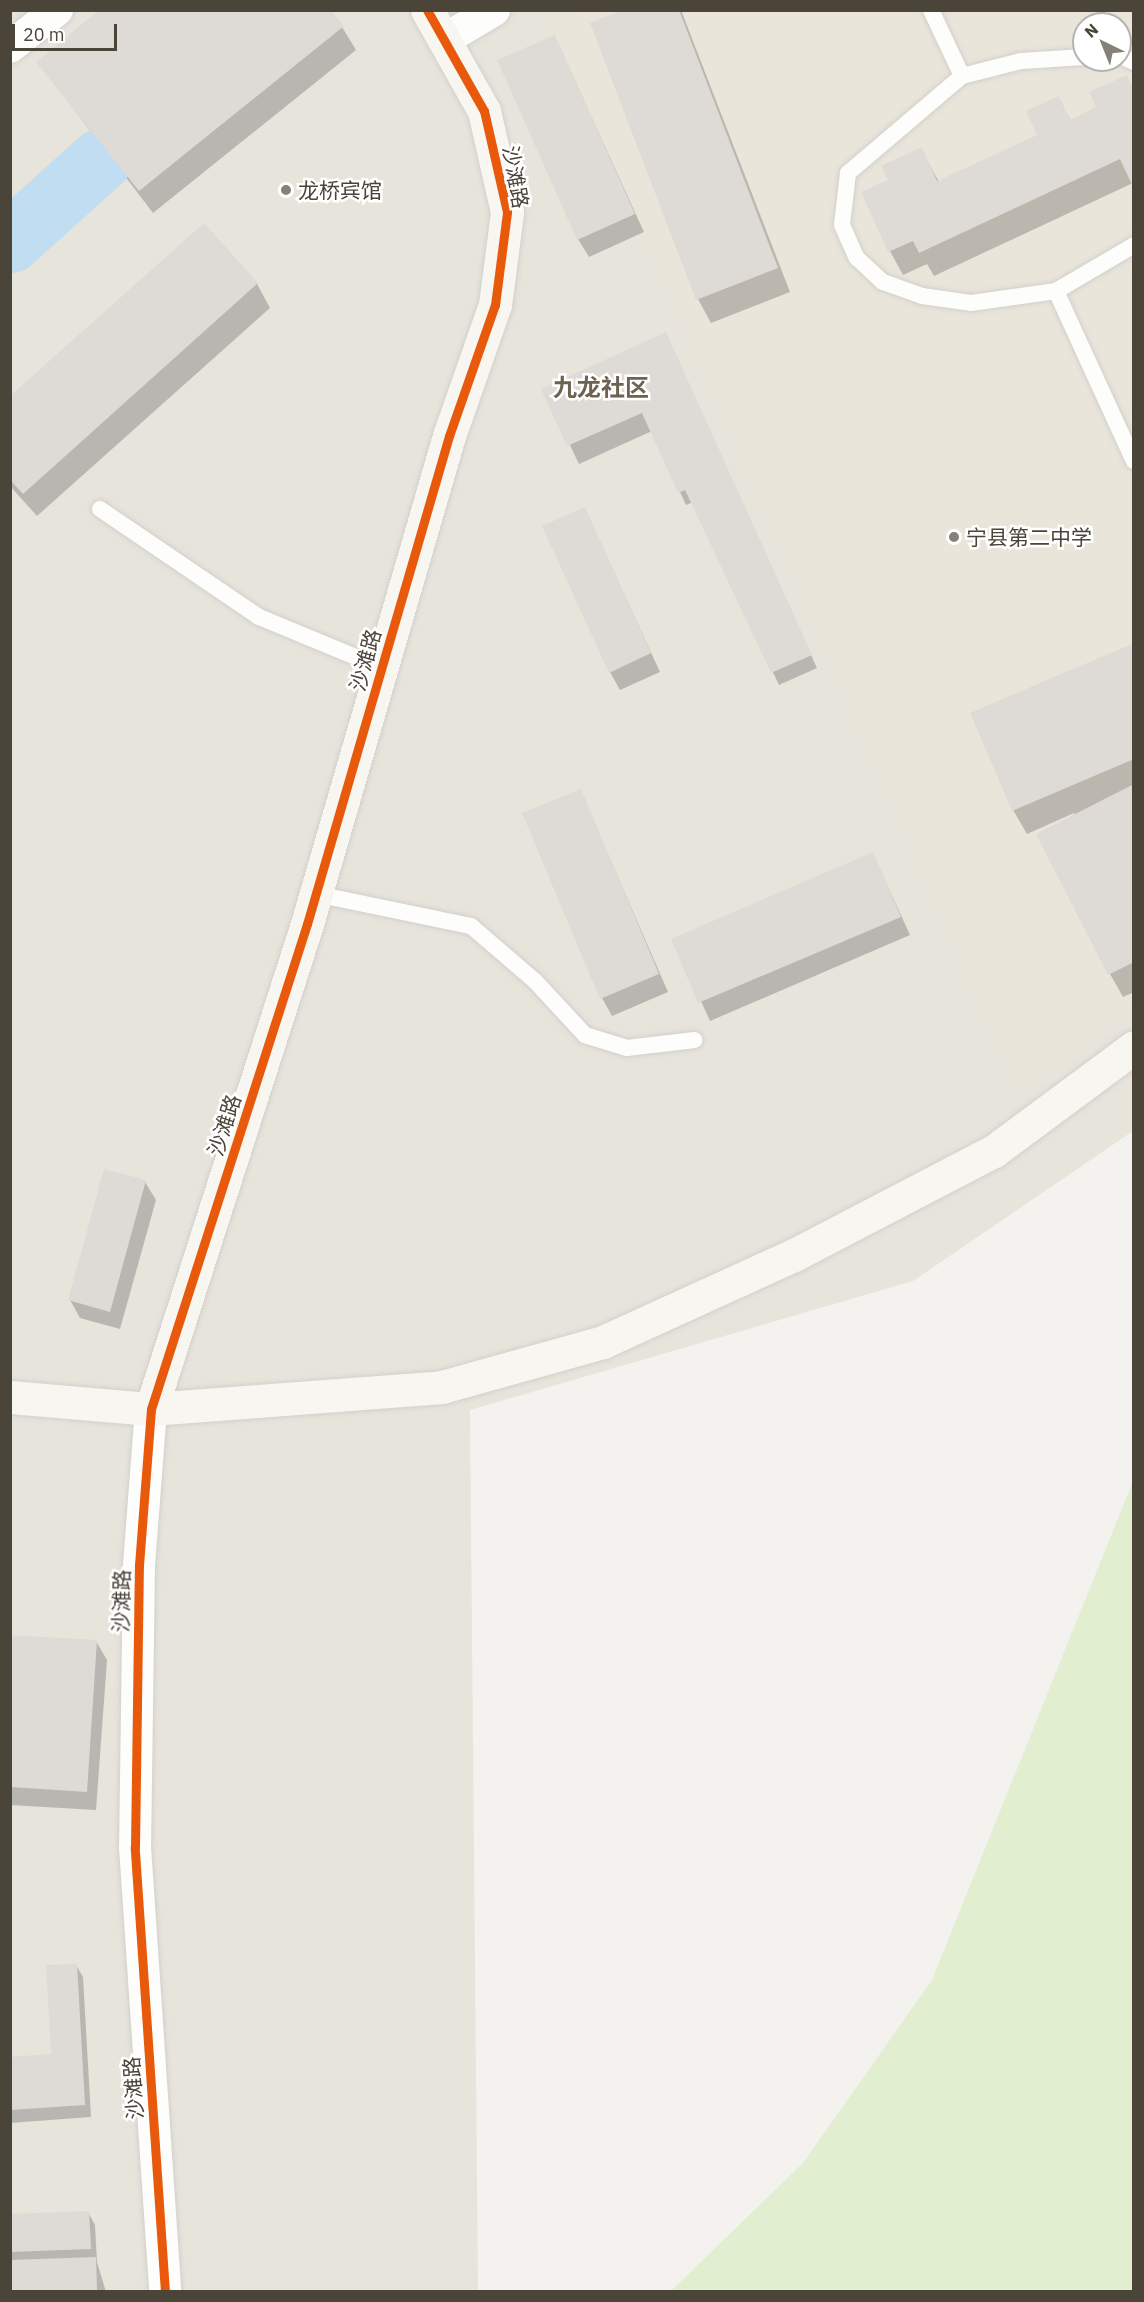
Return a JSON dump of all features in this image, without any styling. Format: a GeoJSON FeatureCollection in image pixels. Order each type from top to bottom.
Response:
{"type":"FeatureCollection","features":[{"type":"Feature","properties":{"kind":"street"},"geometry":{"type":"LineString","coordinates":[[10,47],[57,10]]}},
{"type":"Feature","properties":{"kind":"street","name":"沙滩路"},"geometry":{"type":"LineString","coordinates":[[165,2292],[135,1847],[140,1565],[151,1409],[316,894],[449,436],[495,306],[507,212],[484,111],[447,38],[427,10]]}},
{"type":"Feature","properties":{"kind":"street"},"geometry":{"type":"LineString","coordinates":[[447,38],[495,10]]}},
{"type":"Feature","properties":{"kind":"street"},"geometry":{"type":"LineString","coordinates":[[10,1396],[151,1409],[442,1387],[603,1342],[794,1255],[994,1151],[1134,1047]]}},
{"type":"Feature","properties":{"kind":"lane"},"geometry":{"type":"LineString","coordinates":[[931,10],[962,76]]}},
{"type":"Feature","properties":{"kind":"lane"},"geometry":{"type":"LineString","coordinates":[[1072,58],[1021,61],[962,76],[848,173],[841,208],[848,243],[883,282],[922,297],[1000,303],[1056,291],[1134,245]]}},
{"type":"Feature","properties":{"kind":"lane"},"geometry":{"type":"LineString","coordinates":[[1056,291],[1134,461]]}},
{"type":"Feature","properties":{"kind":"lane"},"geometry":{"type":"LineString","coordinates":[[100,509],[259,617],[382,668]]}},
{"type":"Feature","properties":{"kind":"lane"},"geometry":{"type":"LineString","coordinates":[[316,894],[471,926],[535,981],[585,1035],[627,1048],[695,1040]]}},
{"type":"Feature","properties":{"kind":"shaded area","name":"宁县第二中学"},"geometry":{"type":"Polygon","coordinates":[[[580,10],[1133,11],[1133,1013],[1020,1095],[551,24],[580,10]]]}},
{"type":"Feature","properties":{"kind":"shaded area"},"geometry":{"type":"Polygon","coordinates":[[[11,11],[1133,11],[1133,1131],[913,1281],[470,1410],[478,2291],[11,2292],[11,11]]]}},
{"type":"Feature","properties":{"kind":"green space"},"geometry":{"type":"Polygon","coordinates":[[[1133,1481],[1133,2291],[671,2291],[803,2163],[932,1980],[1133,1481]]]}},
{"type":"Feature","properties":{"kind":"building"},"geometry":{"type":"Polygon","coordinates":[[[99,10],[331,10],[344,26],[139,191],[36,62],[99,10]]]}},
{"type":"Feature","properties":{"kind":"building"},"geometry":{"type":"Polygon","coordinates":[[[622,10],[679,10],[778,268],[696,300],[590,23],[622,10]]]}},
{"type":"Feature","properties":{"kind":"building"},"geometry":{"type":"Polygon","coordinates":[[[555,35],[635,214],[577,240],[497,60],[555,35]]]}},
{"type":"Feature","properties":{"kind":"building"},"geometry":{"type":"Polygon","coordinates":[[[1127,75],[1134,90],[1134,189],[1120,159],[919,253],[913,241],[888,252],[861,192],[888,180],[881,166],[922,147],[937,181],[1037,135],[1026,111],[1059,96],[1070,120],[1096,107],[1089,92],[1127,75]]]}},
{"type":"Feature","properties":{"kind":"building"},"geometry":{"type":"Polygon","coordinates":[[[204,223],[258,283],[23,494],[10,480],[10,396],[204,223]]]}},
{"type":"Feature","properties":{"kind":"building"},"geometry":{"type":"Polygon","coordinates":[[[666,332],[812,655],[771,673],[685,490],[678,493],[642,413],[567,446],[541,389],[666,332]]]}},
{"type":"Feature","properties":{"kind":"building"},"geometry":{"type":"Polygon","coordinates":[[[585,507],[651,653],[609,673],[542,526],[585,507]]]}},
{"type":"Feature","properties":{"kind":"building"},"geometry":{"type":"Polygon","coordinates":[[[1134,643],[1134,759],[1012,811],[970,713],[1134,643]]]}},
{"type":"Feature","properties":{"kind":"building"},"geometry":{"type":"Polygon","coordinates":[[[1134,784],[1134,962],[1108,975],[1036,834],[1134,784]]]}},
{"type":"Feature","properties":{"kind":"building"},"geometry":{"type":"Polygon","coordinates":[[[581,789],[659,974],[600,999],[522,813],[581,789]]]}},
{"type":"Feature","properties":{"kind":"building"},"geometry":{"type":"Polygon","coordinates":[[[873,852],[901,917],[698,1003],[671,939],[873,852]]]}},
{"type":"Feature","properties":{"kind":"building"},"geometry":{"type":"Polygon","coordinates":[[[104,1169],[146,1180],[110,1312],[68,1300],[104,1169]]]}},
{"type":"Feature","properties":{"kind":"building"},"geometry":{"type":"Polygon","coordinates":[[[10,1635],[97,1640],[87,1792],[10,1787],[10,1635]]]}},
{"type":"Feature","properties":{"kind":"building"},"geometry":{"type":"Polygon","coordinates":[[[77,1964],[85,2105],[10,2110],[10,2057],[51,2054],[46,1965],[77,1964]]]}},
{"type":"Feature","properties":{"kind":"building"},"geometry":{"type":"Polygon","coordinates":[[[89,2211],[91,2249],[10,2252],[10,2214],[89,2211]]]}},
{"type":"Feature","properties":{"kind":"building"},"geometry":{"type":"Polygon","coordinates":[[[96,2257],[97,2292],[10,2292],[10,2260],[96,2257]]]}},
{"type":"Feature","properties":{"kind":"waterway"},"geometry":{"type":"LineString","coordinates":[[10,241],[101,159]]}},
{"type":"Feature","properties":{"kind":"cycle path"},"geometry":{"type":"LineString","coordinates":[[165,2292],[135,1847],[139,1565],[151,1409],[307,924],[449,436],[495,305],[507,212],[484,111],[427,10]]}},
{"type":"Feature","properties":{"kind":"place","name":"龙桥宾馆"},"geometry":{"type":"Point","coordinates":[286,190]}},
{"type":"Feature","properties":{"kind":"place","name":"宁县第二中学"},"geometry":{"type":"Point","coordinates":[954,537]}},
{"type":"Feature","properties":{"kind":"district","name":"九龙社区"},"geometry":{"type":"Point","coordinates":[601,388]}}]}
